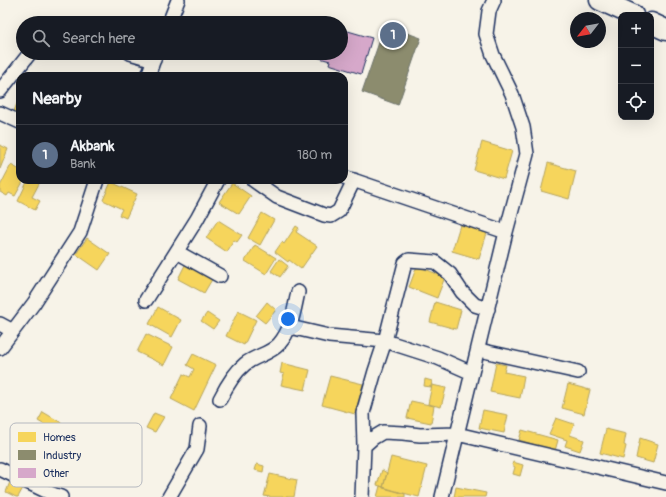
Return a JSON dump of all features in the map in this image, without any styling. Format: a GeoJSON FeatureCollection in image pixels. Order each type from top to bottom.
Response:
{"type":"FeatureCollection","features":[{"type":"Feature","properties":{"kind":"main road"},"geometry":{"type":"LineString","coordinates":[[600,0],[626,12]]}},
{"type":"Feature","properties":{"kind":"main road"},"geometry":{"type":"LineString","coordinates":[[654,24],[666,30]]}},
{"type":"Feature","properties":{"kind":"street"},"geometry":{"type":"LineString","coordinates":[[172,16],[178,0]]}},
{"type":"Feature","properties":{"kind":"street"},"geometry":{"type":"LineString","coordinates":[[442,497],[506,232],[527,154],[523,127],[512,94],[493,55],[486,34],[489,11],[494,0]]}},
{"type":"Feature","properties":{"kind":"street"},"geometry":{"type":"LineString","coordinates":[[0,91],[24,60]]}},
{"type":"Feature","properties":{"kind":"street"},"geometry":{"type":"LineString","coordinates":[[149,72],[154,60]]}},
{"type":"Feature","properties":{"kind":"street"},"geometry":{"type":"LineString","coordinates":[[0,113],[16,120]]}},
{"type":"Feature","properties":{"kind":"street"},"geometry":{"type":"LineString","coordinates":[[349,179],[506,232]]}},
{"type":"Feature","properties":{"kind":"street"},"geometry":{"type":"LineString","coordinates":[[0,348],[34,303],[80,232],[96,184]]}},
{"type":"Feature","properties":{"kind":"street"},"geometry":{"type":"LineString","coordinates":[[146,300],[216,184]]}},
{"type":"Feature","properties":{"kind":"street"},"geometry":{"type":"LineString","coordinates":[[259,184],[277,197],[324,216],[331,216],[339,211],[347,184]]}},
{"type":"Feature","properties":{"kind":"street"},"geometry":{"type":"LineString","coordinates":[[176,252],[220,276]]}},
{"type":"Feature","properties":{"kind":"street"},"geometry":{"type":"LineString","coordinates":[[362,497],[364,446],[363,413],[374,371],[385,341],[405,263],[409,260],[435,262],[450,274],[462,292],[475,305],[488,309]]}},
{"type":"Feature","properties":{"kind":"street"},"geometry":{"type":"LineString","coordinates":[[220,399],[227,385],[245,364],[269,352],[279,344],[290,327],[298,292]]}},
{"type":"Feature","properties":{"kind":"street"},"geometry":{"type":"LineString","coordinates":[[0,324],[13,331]]}},
{"type":"Feature","properties":{"kind":"street"},"geometry":{"type":"LineString","coordinates":[[290,327],[329,336],[385,341],[438,358],[472,373]]}},
{"type":"Feature","properties":{"kind":"street"},"geometry":{"type":"LineString","coordinates":[[478,350],[578,372]]}},
{"type":"Feature","properties":{"kind":"street"},"geometry":{"type":"LineString","coordinates":[[169,497],[197,449],[200,426]]}},
{"type":"Feature","properties":{"kind":"street"},"geometry":{"type":"LineString","coordinates":[[364,446],[383,432],[420,436],[457,434],[666,483]]}},
{"type":"Feature","properties":{"kind":"street"},"geometry":{"type":"LineString","coordinates":[[0,469],[10,474]]}},
{"type":"Feature","properties":{"kind":"street"},"geometry":{"type":"LineString","coordinates":[[38,487],[61,497]]}},
{"type":"Feature","properties":{"kind":"building: Homes"},"geometry":{"type":"Polygon","coordinates":[[[16,106],[16,115],[13,114],[16,106]]]}},
{"type":"Feature","properties":{"kind":"building: Homes"},"geometry":{"type":"Polygon","coordinates":[[[482,142],[512,151],[504,179],[474,170],[482,142]]]}},
{"type":"Feature","properties":{"kind":"building: Homes"},"geometry":{"type":"Polygon","coordinates":[[[0,145],[8,149],[0,169],[0,145]]]}},
{"type":"Feature","properties":{"kind":"building: Homes"},"geometry":{"type":"Polygon","coordinates":[[[548,163],[576,171],[569,199],[541,191],[548,163]]]}},
{"type":"Feature","properties":{"kind":"building: Homes"},"geometry":{"type":"Polygon","coordinates":[[[11,165],[16,168],[16,184],[22,184],[15,196],[9,193],[7,196],[0,192],[0,186],[11,165]]]}},
{"type":"Feature","properties":{"kind":"building: Homes"},"geometry":{"type":"Polygon","coordinates":[[[26,184],[39,184],[32,197],[40,201],[35,210],[18,201],[26,184]]]}},
{"type":"Feature","properties":{"kind":"building: Homes"},"geometry":{"type":"Polygon","coordinates":[[[110,184],[115,184],[137,194],[126,218],[119,215],[122,209],[103,200],[110,184]]]}},
{"type":"Feature","properties":{"kind":"building: Homes"},"geometry":{"type":"Polygon","coordinates":[[[231,184],[251,196],[239,214],[219,202],[231,184]]]}},
{"type":"Feature","properties":{"kind":"building: Homes"},"geometry":{"type":"Polygon","coordinates":[[[262,213],[274,220],[260,245],[248,238],[262,213]]]}},
{"type":"Feature","properties":{"kind":"building: Homes"},"geometry":{"type":"Polygon","coordinates":[[[218,220],[242,235],[237,242],[234,240],[227,252],[206,238],[218,220]]]}},
{"type":"Feature","properties":{"kind":"building: Homes"},"geometry":{"type":"Polygon","coordinates":[[[460,225],[487,233],[479,259],[452,251],[460,225]]]}},
{"type":"Feature","properties":{"kind":"building: Homes"},"geometry":{"type":"Polygon","coordinates":[[[296,226],[299,228],[296,232],[317,246],[301,269],[289,260],[288,262],[275,252],[282,242],[284,244],[296,226]]]}},
{"type":"Feature","properties":{"kind":"building: Homes"},"geometry":{"type":"Polygon","coordinates":[[[87,238],[110,254],[99,270],[76,254],[87,238]]]}},
{"type":"Feature","properties":{"kind":"building: Homes"},"geometry":{"type":"Polygon","coordinates":[[[255,245],[276,258],[266,274],[245,261],[255,245]]]}},
{"type":"Feature","properties":{"kind":"building: Homes"},"geometry":{"type":"Polygon","coordinates":[[[279,259],[288,266],[280,277],[271,271],[279,259]]]}},
{"type":"Feature","properties":{"kind":"building: Homes"},"geometry":{"type":"Polygon","coordinates":[[[187,261],[214,276],[204,293],[178,279],[187,261]]]}},
{"type":"Feature","properties":{"kind":"building: Homes"},"geometry":{"type":"Polygon","coordinates":[[[417,266],[445,277],[437,298],[409,287],[417,266]]]}},
{"type":"Feature","properties":{"kind":"building: Homes"},"geometry":{"type":"Polygon","coordinates":[[[267,302],[276,310],[265,323],[256,316],[267,302]]]}},
{"type":"Feature","properties":{"kind":"building: Homes"},"geometry":{"type":"Polygon","coordinates":[[[435,302],[461,310],[456,329],[430,322],[435,302]]]}},
{"type":"Feature","properties":{"kind":"building: Homes"},"geometry":{"type":"Polygon","coordinates":[[[158,307],[181,320],[172,337],[149,324],[158,307]]]}},
{"type":"Feature","properties":{"kind":"building: Homes"},"geometry":{"type":"Polygon","coordinates":[[[238,311],[256,320],[244,345],[226,336],[238,311]]]}},
{"type":"Feature","properties":{"kind":"building: Homes"},"geometry":{"type":"Polygon","coordinates":[[[207,313],[219,321],[213,329],[201,321],[207,313]]]}},
{"type":"Feature","properties":{"kind":"building: Homes"},"geometry":{"type":"Polygon","coordinates":[[[146,334],[173,347],[164,365],[137,352],[146,334]]]}},
{"type":"Feature","properties":{"kind":"building: Homes"},"geometry":{"type":"Polygon","coordinates":[[[193,354],[216,365],[194,411],[171,399],[183,374],[190,377],[194,369],[187,365],[193,354]]]}},
{"type":"Feature","properties":{"kind":"building: Homes"},"geometry":{"type":"Polygon","coordinates":[[[282,363],[310,370],[305,390],[281,385],[284,374],[280,373],[282,363]]]}},
{"type":"Feature","properties":{"kind":"building: Homes"},"geometry":{"type":"Polygon","coordinates":[[[496,363],[506,365],[504,372],[524,376],[520,398],[490,392],[496,363]]]}},
{"type":"Feature","properties":{"kind":"building: Homes"},"geometry":{"type":"Polygon","coordinates":[[[330,376],[363,384],[355,414],[322,405],[330,376]]]}},
{"type":"Feature","properties":{"kind":"building: Homes"},"geometry":{"type":"Polygon","coordinates":[[[425,379],[432,381],[431,387],[424,386],[425,379]]]}},
{"type":"Feature","properties":{"kind":"building: Homes"},"geometry":{"type":"Polygon","coordinates":[[[568,384],[590,390],[584,414],[562,408],[568,384]]]}},
{"type":"Feature","properties":{"kind":"building: Homes"},"geometry":{"type":"Polygon","coordinates":[[[432,385],[446,388],[441,407],[428,404],[432,385]]]}},
{"type":"Feature","properties":{"kind":"building: Homes"},"geometry":{"type":"Polygon","coordinates":[[[411,401],[434,406],[431,423],[407,418],[411,401]]]}},
{"type":"Feature","properties":{"kind":"building: Homes"},"geometry":{"type":"Polygon","coordinates":[[[483,410],[508,415],[504,433],[479,428],[483,410]]]}},
{"type":"Feature","properties":{"kind":"building: Homes"},"geometry":{"type":"Polygon","coordinates":[[[43,412],[62,423],[41,423],[38,421],[43,412]]]}},
{"type":"Feature","properties":{"kind":"building: Homes"},"geometry":{"type":"Polygon","coordinates":[[[154,413],[164,417],[155,432],[146,428],[154,413]]]}},
{"type":"Feature","properties":{"kind":"building: Homes"},"geometry":{"type":"Polygon","coordinates":[[[556,418],[574,424],[570,435],[584,440],[580,451],[565,446],[567,440],[549,434],[556,418]]]}},
{"type":"Feature","properties":{"kind":"building: Homes"},"geometry":{"type":"Polygon","coordinates":[[[606,429],[626,434],[624,445],[626,446],[623,459],[600,453],[606,429]]]}},
{"type":"Feature","properties":{"kind":"building: Homes"},"geometry":{"type":"Polygon","coordinates":[[[522,430],[558,440],[555,451],[519,440],[522,430]]]}},
{"type":"Feature","properties":{"kind":"building: Homes"},"geometry":{"type":"Polygon","coordinates":[[[640,438],[658,444],[653,463],[636,458],[640,438]]]}},
{"type":"Feature","properties":{"kind":"building: Homes"},"geometry":{"type":"Polygon","coordinates":[[[391,457],[427,466],[419,497],[383,488],[391,457]]]}},
{"type":"Feature","properties":{"kind":"building: Homes"},"geometry":{"type":"Polygon","coordinates":[[[513,462],[523,465],[520,476],[513,474],[515,467],[512,465],[513,462]]]}},
{"type":"Feature","properties":{"kind":"building: Homes"},"geometry":{"type":"Polygon","coordinates":[[[257,464],[264,466],[263,472],[255,470],[257,464]]]}},
{"type":"Feature","properties":{"kind":"building: Homes"},"geometry":{"type":"Polygon","coordinates":[[[382,470],[387,473],[383,487],[377,485],[382,470]]]}},
{"type":"Feature","properties":{"kind":"building: Homes"},"geometry":{"type":"Polygon","coordinates":[[[270,474],[297,480],[294,497],[264,496],[270,474]]]}},
{"type":"Feature","properties":{"kind":"building: Homes"},"geometry":{"type":"Polygon","coordinates":[[[10,482],[10,487],[23,488],[18,497],[6,492],[10,482]]]}},
{"type":"Feature","properties":{"kind":"building: Homes"},"geometry":{"type":"Polygon","coordinates":[[[380,486],[405,494],[405,497],[377,497],[380,486]]]}},
{"type":"Feature","properties":{"kind":"building: Homes"},"geometry":{"type":"Polygon","coordinates":[[[456,487],[486,493],[485,497],[454,497],[456,487]]]}},
{"type":"Feature","properties":{"kind":"building: Industry"},"geometry":{"type":"Polygon","coordinates":[[[385,25],[421,38],[398,105],[362,92],[385,25]]]}},
{"type":"Feature","properties":{"kind":"building: Other"},"geometry":{"type":"Polygon","coordinates":[[[348,31],[372,38],[361,74],[329,64],[330,61],[327,60],[348,60],[348,31]]]}},
{"type":"Feature","properties":{"kind":"place","name":"Akbank"},"geometry":{"type":"Point","coordinates":[393,35]}}]}
